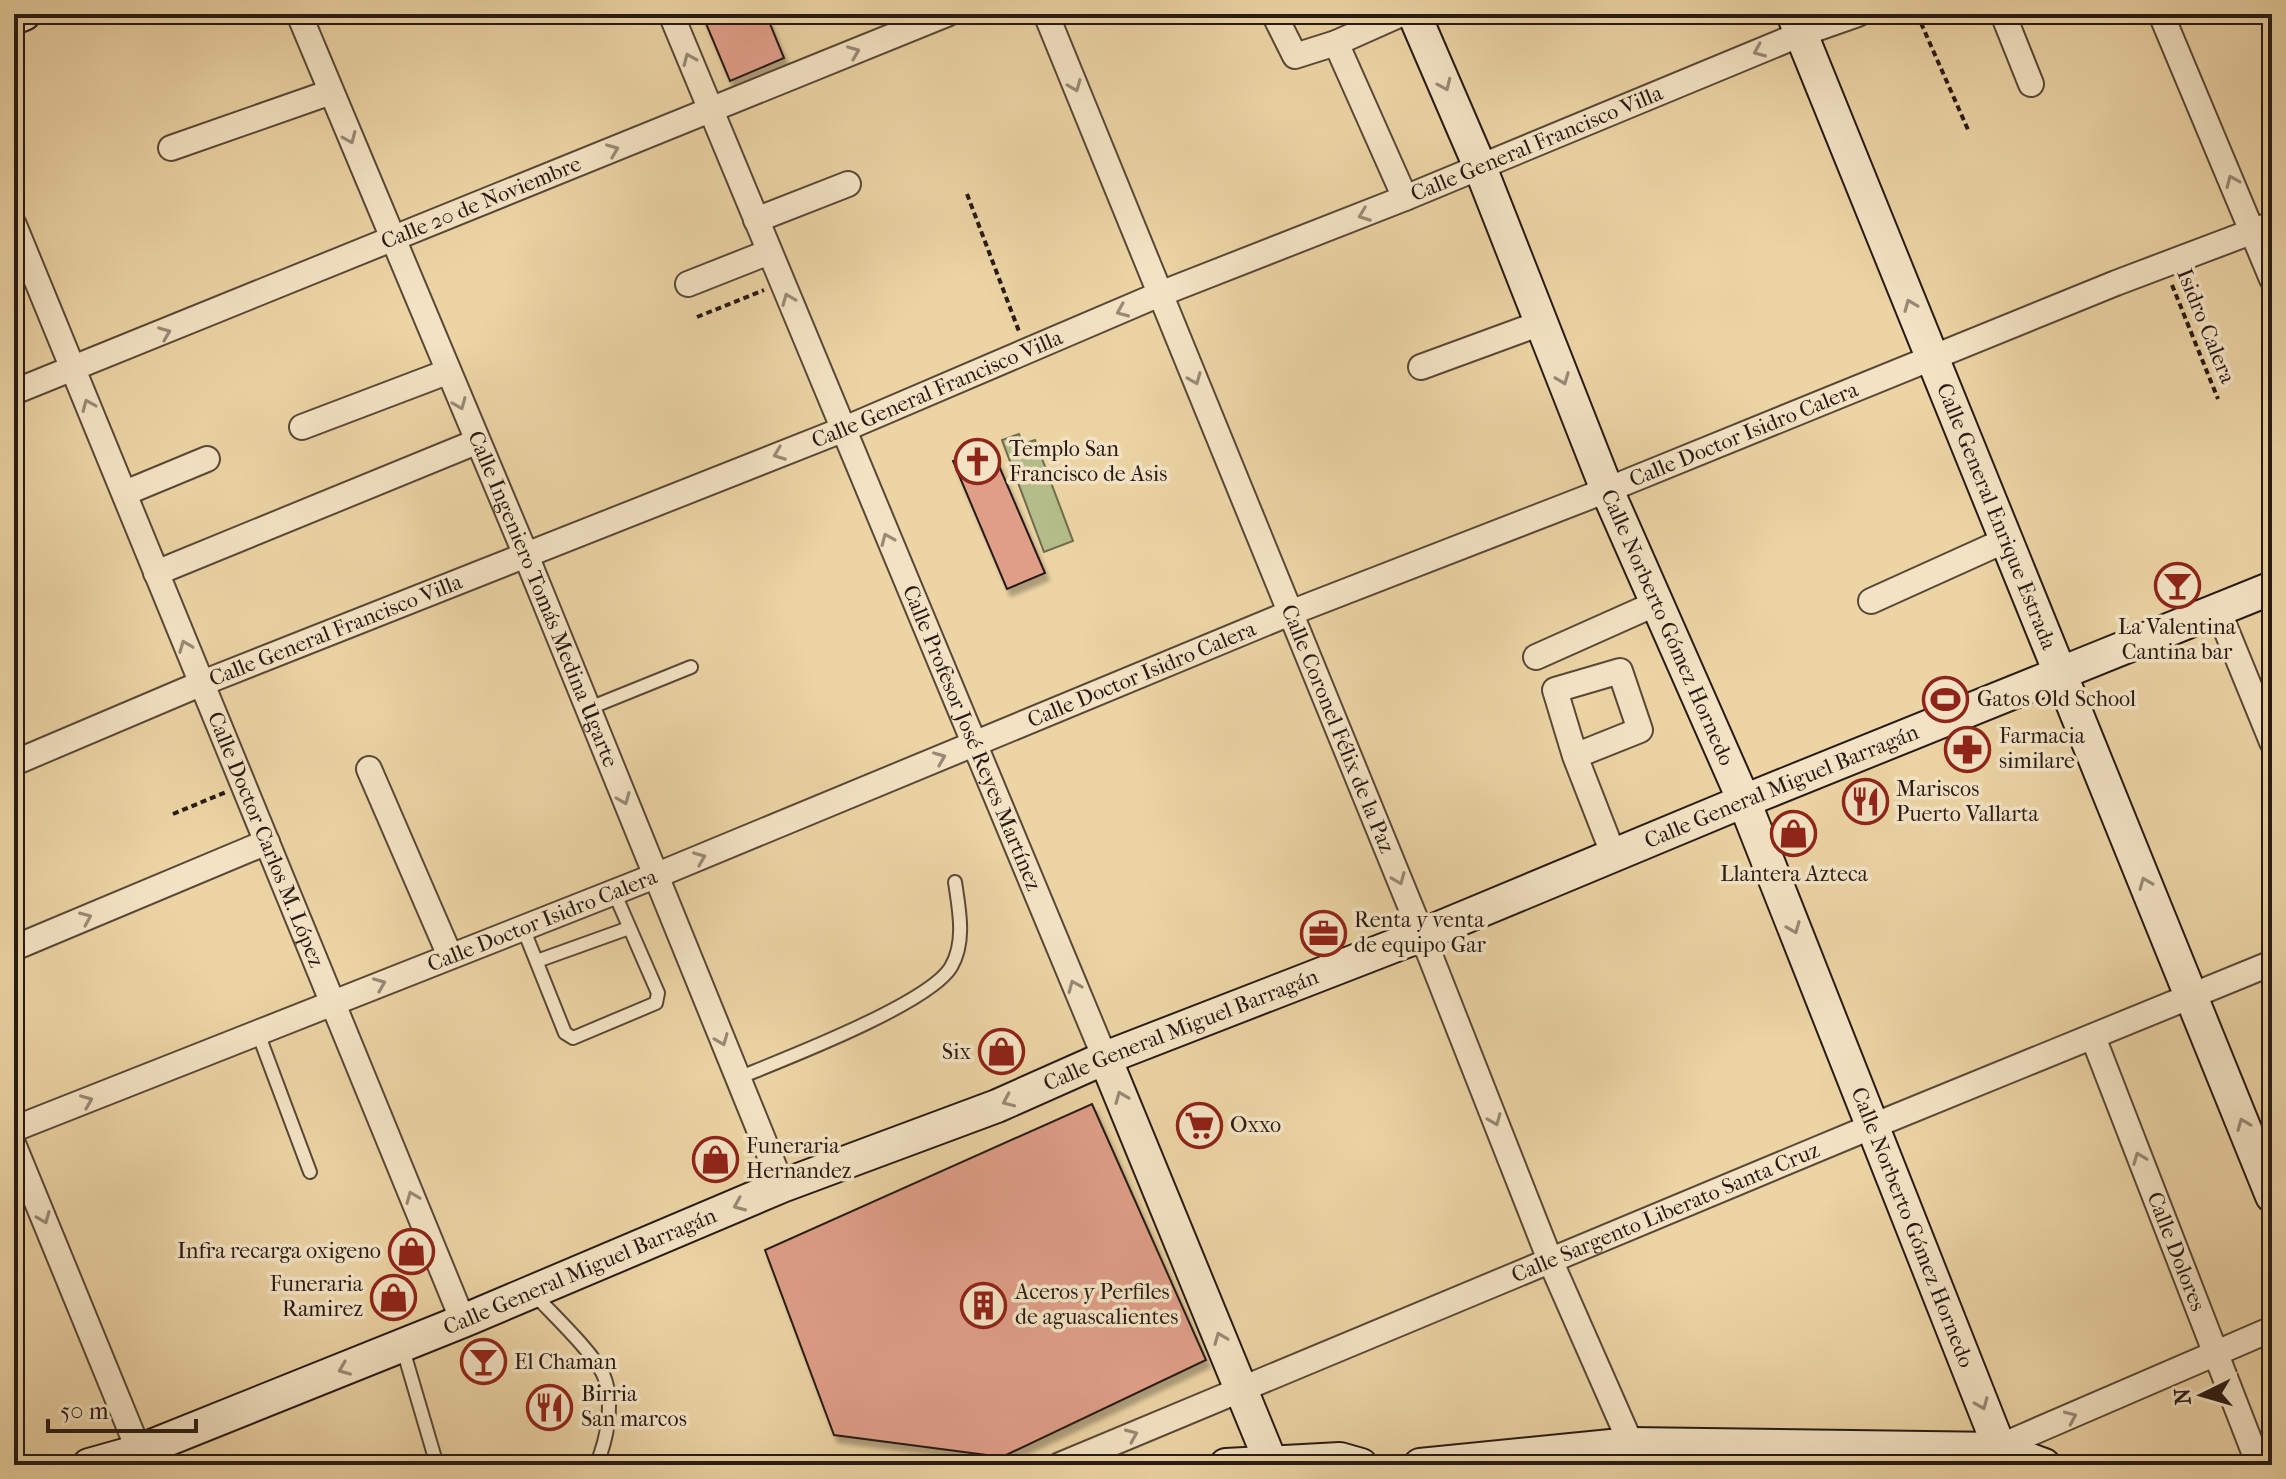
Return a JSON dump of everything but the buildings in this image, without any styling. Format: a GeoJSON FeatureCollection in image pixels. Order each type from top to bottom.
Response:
{"type":"FeatureCollection","features":[{"type":"Feature","properties":{"kind":"main road"},"geometry":{"type":"LineString","coordinates":[[14,18],[24,14]]}},
{"type":"Feature","properties":{"kind":"main road","name":"Calle Norberto Gómez Hornedo"},"geometry":{"type":"LineString","coordinates":[[1414,14],[1480,167],[1607,490],[1744,801],[2004,1457]]}},
{"type":"Feature","properties":{"kind":"main road","name":"Calle General Enrique Estrada"},"geometry":{"type":"LineString","coordinates":[[1797,24],[2272,1196]]}},
{"type":"Feature","properties":{"kind":"main road","name":"Calle General Miguel Barragán"},"geometry":{"type":"LineString","coordinates":[[89,1465],[139,1451],[402,1346],[782,1186],[997,1106],[1105,1058],[1422,935],[2272,588]]}},
{"type":"Feature","properties":{"kind":"main road","name":"Calle Profesor José Reyes Martínez"},"geometry":{"type":"LineString","coordinates":[[1105,1058],[1272,1463]]}},
{"type":"Feature","properties":{"kind":"main road"},"geometry":{"type":"LineString","coordinates":[[1420,1465],[1631,1444],[2004,1457],[2044,1465]]}},
{"type":"Feature","properties":{"kind":"main road"},"geometry":{"type":"LineString","coordinates":[[1226,1465],[1340,1459],[1361,1465]]}},
{"type":"Feature","properties":{"kind":"street","name":"Calle Ingeniero Tomás Medina Ugarte"},"geometry":{"type":"LineString","coordinates":[[299,14],[525,553],[782,1186]]}},
{"type":"Feature","properties":{"kind":"street","name":"Calle Profesor José Reyes Martínez"},"geometry":{"type":"LineString","coordinates":[[671,14],[1105,1058]]}},
{"type":"Feature","properties":{"kind":"street","name":"Calle 20 de Noviembre"},"geometry":{"type":"LineString","coordinates":[[14,392],[73,371],[947,14]]}},
{"type":"Feature","properties":{"kind":"street","name":"Calle Coronel Félix de la Paz"},"geometry":{"type":"LineString","coordinates":[[1046,14],[1422,935],[1550,1260],[1631,1444]]}},
{"type":"Feature","properties":{"kind":"street"},"geometry":{"type":"LineString","coordinates":[[1274,14],[1295,56],[1336,43],[1401,14]]}},
{"type":"Feature","properties":{"kind":"street","name":"Calle General Francisco Villa"},"geometry":{"type":"LineString","coordinates":[[14,763],[525,553],[842,430],[1160,294],[1480,167],[1797,24],[1858,14]]}},
{"type":"Feature","properties":{"kind":"street"},"geometry":{"type":"LineString","coordinates":[[2003,14],[2031,84]]}},
{"type":"Feature","properties":{"kind":"street"},"geometry":{"type":"LineString","coordinates":[[2161,14],[2263,227],[2272,279]]}},
{"type":"Feature","properties":{"kind":"street"},"geometry":{"type":"LineString","coordinates":[[1336,43],[1405,198]]}},
{"type":"Feature","properties":{"kind":"street"},"geometry":{"type":"LineString","coordinates":[[171,148],[331,92]]}},
{"type":"Feature","properties":{"kind":"street"},"geometry":{"type":"LineString","coordinates":[[756,220],[848,184]]}},
{"type":"Feature","properties":{"kind":"street","name":"Calle Doctor Isidro Calera"},"geometry":{"type":"LineString","coordinates":[[14,1129],[655,876],[1290,613],[1607,490],[1932,357],[2263,227]]}},
{"type":"Feature","properties":{"kind":"street","name":"Calle Doctor Carlos M. López"},"geometry":{"type":"LineString","coordinates":[[16,233],[463,1321]]}},
{"type":"Feature","properties":{"kind":"street"},"geometry":{"type":"LineString","coordinates":[[688,284],[769,252]]}},
{"type":"Feature","properties":{"kind":"street"},"geometry":{"type":"LineString","coordinates":[[1421,367],[1541,323]]}},
{"type":"Feature","properties":{"kind":"street"},"geometry":{"type":"LineString","coordinates":[[302,427],[447,372]]}},
{"type":"Feature","properties":{"kind":"street"},"geometry":{"type":"LineString","coordinates":[[156,573],[476,442]]}},
{"type":"Feature","properties":{"kind":"street"},"geometry":{"type":"LineString","coordinates":[[125,493],[207,459]]}},
{"type":"Feature","properties":{"kind":"street"},"geometry":{"type":"LineString","coordinates":[[1871,601],[2006,540]]}},
{"type":"Feature","properties":{"kind":"street"},"geometry":{"type":"LineString","coordinates":[[1536,657],[1657,603]]}},
{"type":"Feature","properties":{"kind":"street"},"geometry":{"type":"LineString","coordinates":[[2218,610],[2272,742]]}},
{"type":"Feature","properties":{"kind":"street"},"geometry":{"type":"LineString","coordinates":[[1575,756],[1614,856]]}},
{"type":"Feature","properties":{"kind":"street"},"geometry":{"type":"LineString","coordinates":[[369,769],[450,956]]}},
{"type":"Feature","properties":{"kind":"street"},"geometry":{"type":"LineString","coordinates":[[14,948],[267,842]]}},
{"type":"Feature","properties":{"kind":"street","name":"Calle Sargento Liberato Santa Cruz"},"geometry":{"type":"LineString","coordinates":[[1060,1465],[2272,963]]}},
{"type":"Feature","properties":{"kind":"street","name":"Calle Dolores"},"geometry":{"type":"LineString","coordinates":[[2093,1037],[2213,1354],[2259,1465]]}},
{"type":"Feature","properties":{"kind":"street"},"geometry":{"type":"LineString","coordinates":[[14,1146],[139,1451]]}},
{"type":"Feature","properties":{"kind":"street"},"geometry":{"type":"LineString","coordinates":[[1957,1465],[2004,1457],[2213,1354],[2272,1329]]}},
{"type":"Feature","properties":{"kind":"lane"},"geometry":{"type":"LineString","coordinates":[[587,709],[691,667]]}},
{"type":"Feature","properties":{"kind":"lane"},"geometry":{"type":"LineString","coordinates":[[738,1078],[922,995],[951,967],[962,927],[955,882]]}},
{"type":"Feature","properties":{"kind":"lane"},"geometry":{"type":"LineString","coordinates":[[523,928],[565,1033],[573,1038],[656,1003],[658,993],[614,892]]}},
{"type":"Feature","properties":{"kind":"lane"},"geometry":{"type":"LineString","coordinates":[[537,961],[629,928]]}},
{"type":"Feature","properties":{"kind":"lane"},"geometry":{"type":"LineString","coordinates":[[258,1033],[310,1172]]}},
{"type":"Feature","properties":{"kind":"lane"},"geometry":{"type":"LineString","coordinates":[[532,1292],[603,1374],[608,1398],[605,1444],[596,1465]]}},
{"type":"Feature","properties":{"kind":"lane"},"geometry":{"type":"LineString","coordinates":[[402,1346],[437,1465]]}},
{"type":"Feature","properties":{"kind":"path"},"geometry":{"type":"LineString","coordinates":[[1917,14],[1969,132]]}},
{"type":"Feature","properties":{"kind":"path"},"geometry":{"type":"LineString","coordinates":[[967,194],[1027,351]]}},
{"type":"Feature","properties":{"kind":"path","name":"Isidro Calera"},"geometry":{"type":"LineString","coordinates":[[2164,264],[2218,399]]}},
{"type":"Feature","properties":{"kind":"path"},"geometry":{"type":"LineString","coordinates":[[697,317],[781,282]]}},
{"type":"Feature","properties":{"kind":"path"},"geometry":{"type":"LineString","coordinates":[[173,814],[243,785]]}},
{"type":"Feature","properties":{"kind":"green space"},"geometry":{"type":"Polygon","coordinates":[[[1019,434],[1023,444],[1035,440],[1073,541],[1044,552],[1002,440],[1019,434]]]}},
{"type":"Feature","properties":{"kind":"place","name":"Templo San Francisco de Asis"},"geometry":{"type":"Point","coordinates":[978,462]}},
{"type":"Feature","properties":{"kind":"place","name":"La Valentina Cantina bar"},"geometry":{"type":"Point","coordinates":[2177,586]}},
{"type":"Feature","properties":{"kind":"place","name":"Gatos Old School"},"geometry":{"type":"Point","coordinates":[1946,699]}},
{"type":"Feature","properties":{"kind":"place","name":"Farmacia similare"},"geometry":{"type":"Point","coordinates":[1968,749]}},
{"type":"Feature","properties":{"kind":"place","name":"Mariscos Puerto Vallarta"},"geometry":{"type":"Point","coordinates":[1865,802]}},
{"type":"Feature","properties":{"kind":"place","name":"Llantera Azteca"},"geometry":{"type":"Point","coordinates":[1794,833]}},
{"type":"Feature","properties":{"kind":"place","name":"Renta y venta de equipo Gar"},"geometry":{"type":"Point","coordinates":[1323,933]}},
{"type":"Feature","properties":{"kind":"place","name":"Six"},"geometry":{"type":"Point","coordinates":[1002,1052]}},
{"type":"Feature","properties":{"kind":"place","name":"Oxxo"},"geometry":{"type":"Point","coordinates":[1199,1125]}},
{"type":"Feature","properties":{"kind":"place","name":"Funeraria Hernandez"},"geometry":{"type":"Point","coordinates":[715,1159]}},
{"type":"Feature","properties":{"kind":"place","name":"Infra recarga oxigeno"},"geometry":{"type":"Point","coordinates":[412,1251]}},
{"type":"Feature","properties":{"kind":"place","name":"Funeraria Ramirez"},"geometry":{"type":"Point","coordinates":[394,1297]}},
{"type":"Feature","properties":{"kind":"place","name":"Aceros y Perfiles de aguascalientes"},"geometry":{"type":"Point","coordinates":[984,1305]}},
{"type":"Feature","properties":{"kind":"place","name":"El Chaman"},"geometry":{"type":"Point","coordinates":[483,1362]}},
{"type":"Feature","properties":{"kind":"place","name":"Birria San marcos"},"geometry":{"type":"Point","coordinates":[550,1407]}}]}
